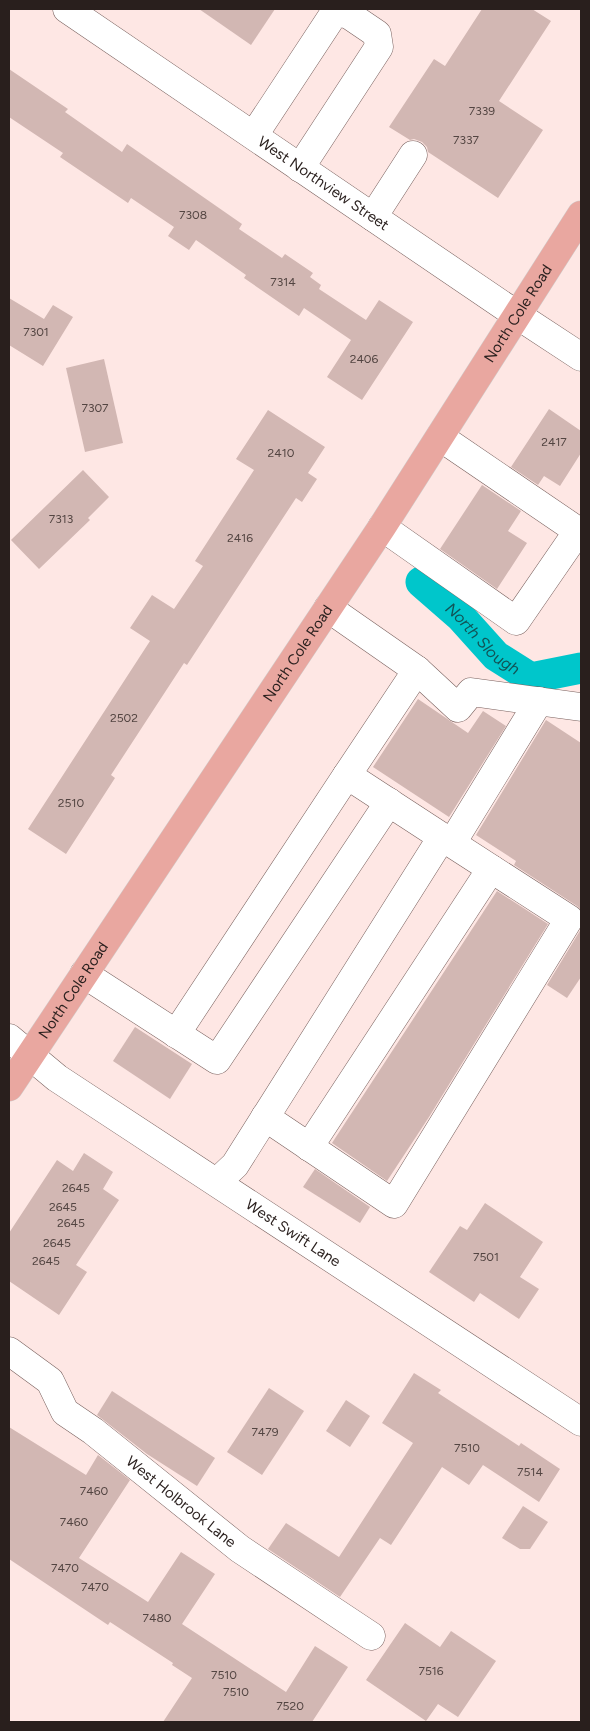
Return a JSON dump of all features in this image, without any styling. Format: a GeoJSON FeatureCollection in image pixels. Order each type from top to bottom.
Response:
{"type":"FeatureCollection","features":[{"type":"Feature","properties":{"kind":"main road","name":"North Cole Road"},"geometry":{"type":"LineString","coordinates":[[9,1087],[382,527],[581,215]]}},
{"type":"Feature","properties":{"kind":"street","name":"West Northview Street"},"geometry":{"type":"LineString","coordinates":[[68,9],[581,357]]}},
{"type":"Feature","properties":{"kind":"street"},"geometry":{"type":"LineString","coordinates":[[254,135],[332,15],[346,13],[377,34],[379,47],[300,168]]}},
{"type":"Feature","properties":{"kind":"street"},"geometry":{"type":"LineString","coordinates":[[373,217],[413,155]]}},
{"type":"Feature","properties":{"kind":"street"},"geometry":{"type":"LineString","coordinates":[[382,527],[516,621],[580,532],[440,437]]}},
{"type":"Feature","properties":{"kind":"street"},"geometry":{"type":"LineString","coordinates":[[328,608],[417,670],[458,708],[471,692],[581,707]]}},
{"type":"Feature","properties":{"kind":"street"},"geometry":{"type":"LineString","coordinates":[[176,1034],[417,670]]}},
{"type":"Feature","properties":{"kind":"street"},"geometry":{"type":"LineString","coordinates":[[217,1182],[235,1165],[539,702]]}},
{"type":"Feature","properties":{"kind":"street"},"geometry":{"type":"LineString","coordinates":[[265,1117],[394,1204],[575,910],[491,869],[347,775]]}},
{"type":"Feature","properties":{"kind":"street"},"geometry":{"type":"LineString","coordinates":[[84,974],[217,1060],[389,802]]}},
{"type":"Feature","properties":{"kind":"street"},"geometry":{"type":"LineString","coordinates":[[309,1147],[491,869]]}},
{"type":"Feature","properties":{"kind":"street","name":"West Swift Lane"},"geometry":{"type":"LineString","coordinates":[[9,1038],[58,1078],[581,1422]]}},
{"type":"Feature","properties":{"kind":"street","name":"West Holbrook Lane"},"geometry":{"type":"LineString","coordinates":[[9,1351],[50,1381],[65,1412],[92,1431],[240,1549],[371,1636]]}},
{"type":"Feature","properties":{"kind":"building"},"geometry":{"type":"Polygon","coordinates":[[[199,9],[275,9],[251,45],[199,9]]]}},
{"type":"Feature","properties":{"kind":"building"},"geometry":{"type":"Polygon","coordinates":[[[482,9],[532,9],[551,21],[499,101],[543,130],[498,198],[428,152],[427,147],[422,142],[414,139],[410,140],[389,127],[434,59],[445,66],[482,9]]]}},
{"type":"Feature","properties":{"kind":"building"},"geometry":{"type":"Polygon","coordinates":[[[9,69],[68,109],[65,112],[122,152],[127,144],[242,224],[239,229],[282,258],[285,254],[313,273],[310,277],[321,285],[319,289],[366,320],[379,300],[413,322],[362,400],[327,377],[351,340],[304,308],[299,316],[244,278],[246,275],[196,240],[189,250],[168,236],[174,227],[131,198],[128,203],[60,157],[63,153],[9,117],[9,69]]]}},
{"type":"Feature","properties":{"kind":"building"},"geometry":{"type":"Polygon","coordinates":[[[9,298],[44,319],[53,305],[73,317],[43,366],[9,345],[9,298]]]}},
{"type":"Feature","properties":{"kind":"building"},"geometry":{"type":"Polygon","coordinates":[[[104,359],[123,443],[85,452],[66,368],[104,359]]]}},
{"type":"Feature","properties":{"kind":"building"},"geometry":{"type":"Polygon","coordinates":[[[549,409],[581,431],[581,453],[560,486],[544,476],[538,485],[511,467],[549,409]]]}},
{"type":"Feature","properties":{"kind":"building"},"geometry":{"type":"Polygon","coordinates":[[[268,410],[325,447],[308,473],[317,479],[302,502],[296,498],[187,665],[184,663],[111,775],[115,778],[66,854],[28,829],[150,641],[130,628],[152,595],[174,609],[203,566],[195,561],[254,470],[236,459],[268,410]]]}},
{"type":"Feature","properties":{"kind":"building"},"geometry":{"type":"Polygon","coordinates":[[[83,470],[109,497],[88,518],[90,520],[39,569],[11,540],[83,470]]]}},
{"type":"Feature","properties":{"kind":"building"},"geometry":{"type":"Polygon","coordinates":[[[482,485],[521,511],[508,531],[527,543],[497,589],[440,549],[482,485]]]}},
{"type":"Feature","properties":{"kind":"building"},"geometry":{"type":"Polygon","coordinates":[[[418,699],[468,733],[483,711],[506,726],[449,817],[373,767],[418,699]]]}},
{"type":"Feature","properties":{"kind":"building"},"geometry":{"type":"Polygon","coordinates":[[[546,720],[581,743],[581,910],[514,865],[516,861],[476,835],[546,720]]]}},
{"type":"Feature","properties":{"kind":"building"},"geometry":{"type":"Polygon","coordinates":[[[497,891],[548,924],[429,1117],[387,1181],[332,1143],[497,891]]]}},
{"type":"Feature","properties":{"kind":"building"},"geometry":{"type":"Polygon","coordinates":[[[581,929],[581,977],[567,998],[547,985],[581,929]]]}},
{"type":"Feature","properties":{"kind":"building"},"geometry":{"type":"Polygon","coordinates":[[[135,1027],[192,1064],[170,1099],[113,1061],[135,1027]]]}},
{"type":"Feature","properties":{"kind":"building"},"geometry":{"type":"Polygon","coordinates":[[[84,1153],[113,1172],[103,1189],[119,1200],[76,1265],[87,1272],[59,1315],[9,1281],[9,1233],[57,1160],[73,1171],[84,1153]]]}},
{"type":"Feature","properties":{"kind":"building"},"geometry":{"type":"Polygon","coordinates":[[[315,1169],[370,1207],[360,1223],[303,1187],[315,1169]]]}},
{"type":"Feature","properties":{"kind":"building"},"geometry":{"type":"Polygon","coordinates":[[[485,1203],[543,1242],[520,1277],[539,1289],[519,1319],[480,1293],[474,1302],[429,1272],[460,1226],[467,1230],[485,1203]]]}},
{"type":"Feature","properties":{"kind":"building"},"geometry":{"type":"Polygon","coordinates":[[[414,1373],[441,1390],[438,1393],[519,1446],[521,1443],[560,1469],[539,1502],[483,1465],[469,1485],[442,1467],[391,1545],[380,1538],[340,1597],[268,1549],[286,1523],[339,1557],[413,1443],[382,1423],[414,1373]]]}},
{"type":"Feature","properties":{"kind":"building"},"geometry":{"type":"Polygon","coordinates":[[[269,1388],[304,1411],[262,1475],[227,1452],[269,1388]]]}},
{"type":"Feature","properties":{"kind":"building"},"geometry":{"type":"Polygon","coordinates":[[[112,1391],[215,1458],[197,1486],[147,1454],[97,1415],[112,1391]]]}},
{"type":"Feature","properties":{"kind":"building"},"geometry":{"type":"Polygon","coordinates":[[[346,1400],[370,1416],[350,1447],[326,1431],[346,1400]]]}},
{"type":"Feature","properties":{"kind":"building"},"geometry":{"type":"Polygon","coordinates":[[[9,1427],[86,1475],[98,1455],[130,1480],[79,1558],[148,1602],[181,1552],[215,1574],[182,1624],[286,1692],[315,1646],[348,1667],[312,1722],[163,1722],[192,1678],[172,1665],[173,1663],[110,1622],[108,1625],[9,1559],[9,1427]]]}},
{"type":"Feature","properties":{"kind":"building"},"geometry":{"type":"Polygon","coordinates":[[[523,1506],[548,1522],[530,1549],[520,1549],[502,1538],[523,1506]]]}},
{"type":"Feature","properties":{"kind":"building"},"geometry":{"type":"Polygon","coordinates":[[[405,1623],[440,1647],[451,1631],[496,1661],[458,1717],[438,1704],[426,1721],[366,1680],[405,1623]]]}},
{"type":"Feature","properties":{"kind":"waterway","name":"North Slough"},"geometry":{"type":"LineString","coordinates":[[421,582],[460,616],[496,656],[531,678],[581,668]]}}]}
